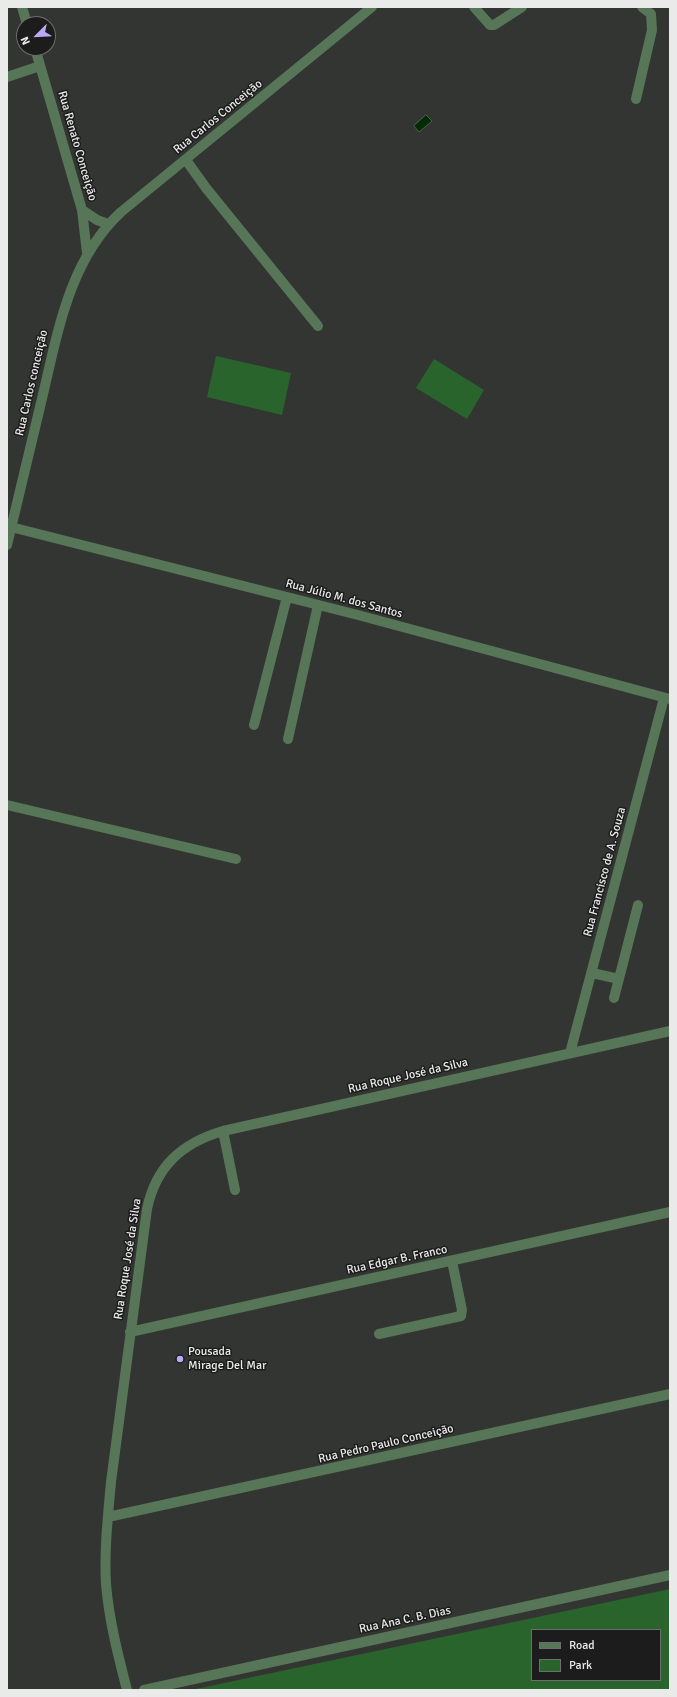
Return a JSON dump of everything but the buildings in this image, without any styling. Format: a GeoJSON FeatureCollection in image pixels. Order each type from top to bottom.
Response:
{"type":"FeatureCollection","features":[{"type":"Feature","properties":{"kind":"street","name":"Rua Carlos Conceição"},"geometry":{"type":"LineString","coordinates":[[87,253],[108,224],[372,7]]}},
{"type":"Feature","properties":{"kind":"street"},"geometry":{"type":"LineString","coordinates":[[474,7],[490,25],[522,7]]}},
{"type":"Feature","properties":{"kind":"street"},"geometry":{"type":"LineString","coordinates":[[636,99],[652,30],[651,14],[642,7]]}},
{"type":"Feature","properties":{"kind":"street","name":"Rua Renato Conceição"},"geometry":{"type":"LineString","coordinates":[[37,56],[82,210],[87,253]]}},
{"type":"Feature","properties":{"kind":"street"},"geometry":{"type":"LineString","coordinates":[[7,77],[40,66]]}},
{"type":"Feature","properties":{"kind":"street"},"geometry":{"type":"LineString","coordinates":[[186,160],[206,188],[318,326]]}},
{"type":"Feature","properties":{"kind":"street"},"geometry":{"type":"LineString","coordinates":[[82,210],[98,220],[108,224]]}},
{"type":"Feature","properties":{"kind":"street","name":"Rua Carlos conceição"},"geometry":{"type":"LineString","coordinates":[[7,545],[59,325],[72,286],[87,253]]}},
{"type":"Feature","properties":{"kind":"street","name":"Rua Júlio M. dos Santos"},"geometry":{"type":"LineString","coordinates":[[11,526],[288,597],[667,699]]}},
{"type":"Feature","properties":{"kind":"street"},"geometry":{"type":"LineString","coordinates":[[254,725],[288,597]]}},
{"type":"Feature","properties":{"kind":"street"},"geometry":{"type":"LineString","coordinates":[[288,738],[318,605]]}},
{"type":"Feature","properties":{"kind":"street","name":"Rua Francisco de A. Souza"},"geometry":{"type":"LineString","coordinates":[[570,1053],[667,699]]}},
{"type":"Feature","properties":{"kind":"street"},"geometry":{"type":"LineString","coordinates":[[7,805],[236,858]]}},
{"type":"Feature","properties":{"kind":"street"},"geometry":{"type":"LineString","coordinates":[[614,998],[638,904]]}},
{"type":"Feature","properties":{"kind":"street"},"geometry":{"type":"LineString","coordinates":[[592,973],[619,979]]}},
{"type":"Feature","properties":{"kind":"street","name":"Rua Roque José da Silva"},"geometry":{"type":"LineString","coordinates":[[128,1690],[115,1643],[106,1584],[108,1518],[130,1332],[146,1216],[153,1189],[161,1173],[172,1158],[186,1146],[203,1137],[223,1131],[670,1031]]}},
{"type":"Feature","properties":{"kind":"street"},"geometry":{"type":"LineString","coordinates":[[223,1131],[235,1190]]}},
{"type":"Feature","properties":{"kind":"street","name":"Rua Edgar B. Franco"},"geometry":{"type":"LineString","coordinates":[[130,1332],[670,1212]]}},
{"type":"Feature","properties":{"kind":"street"},"geometry":{"type":"LineString","coordinates":[[379,1334],[461,1316],[462,1310],[452,1261]]}},
{"type":"Feature","properties":{"kind":"street","name":"Rua Pedro Paulo Conceição"},"geometry":{"type":"LineString","coordinates":[[108,1518],[670,1394]]}},
{"type":"Feature","properties":{"kind":"street","name":"Rua Ana C. B. Dias"},"geometry":{"type":"LineString","coordinates":[[144,1690],[670,1575]]}},
{"type":"Feature","properties":{"kind":"green space"},"geometry":{"type":"Polygon","coordinates":[[[216,356],[291,373],[282,415],[207,397],[216,356]]]}},
{"type":"Feature","properties":{"kind":"green space"},"geometry":{"type":"Polygon","coordinates":[[[434,359],[484,390],[467,419],[416,388],[434,359]]]}},
{"type":"Feature","properties":{"kind":"green space"},"geometry":{"type":"Polygon","coordinates":[[[670,1589],[670,1690],[191,1690],[670,1589]]]}},
{"type":"Feature","properties":{"kind":"shaded area"},"geometry":{"type":"Polygon","coordinates":[[[426,115],[432,121],[419,132],[414,126],[426,115]]]}},
{"type":"Feature","properties":{"kind":"place","name":"Pousada Mirage Del Mar"},"geometry":{"type":"Point","coordinates":[180,1359]}}]}
